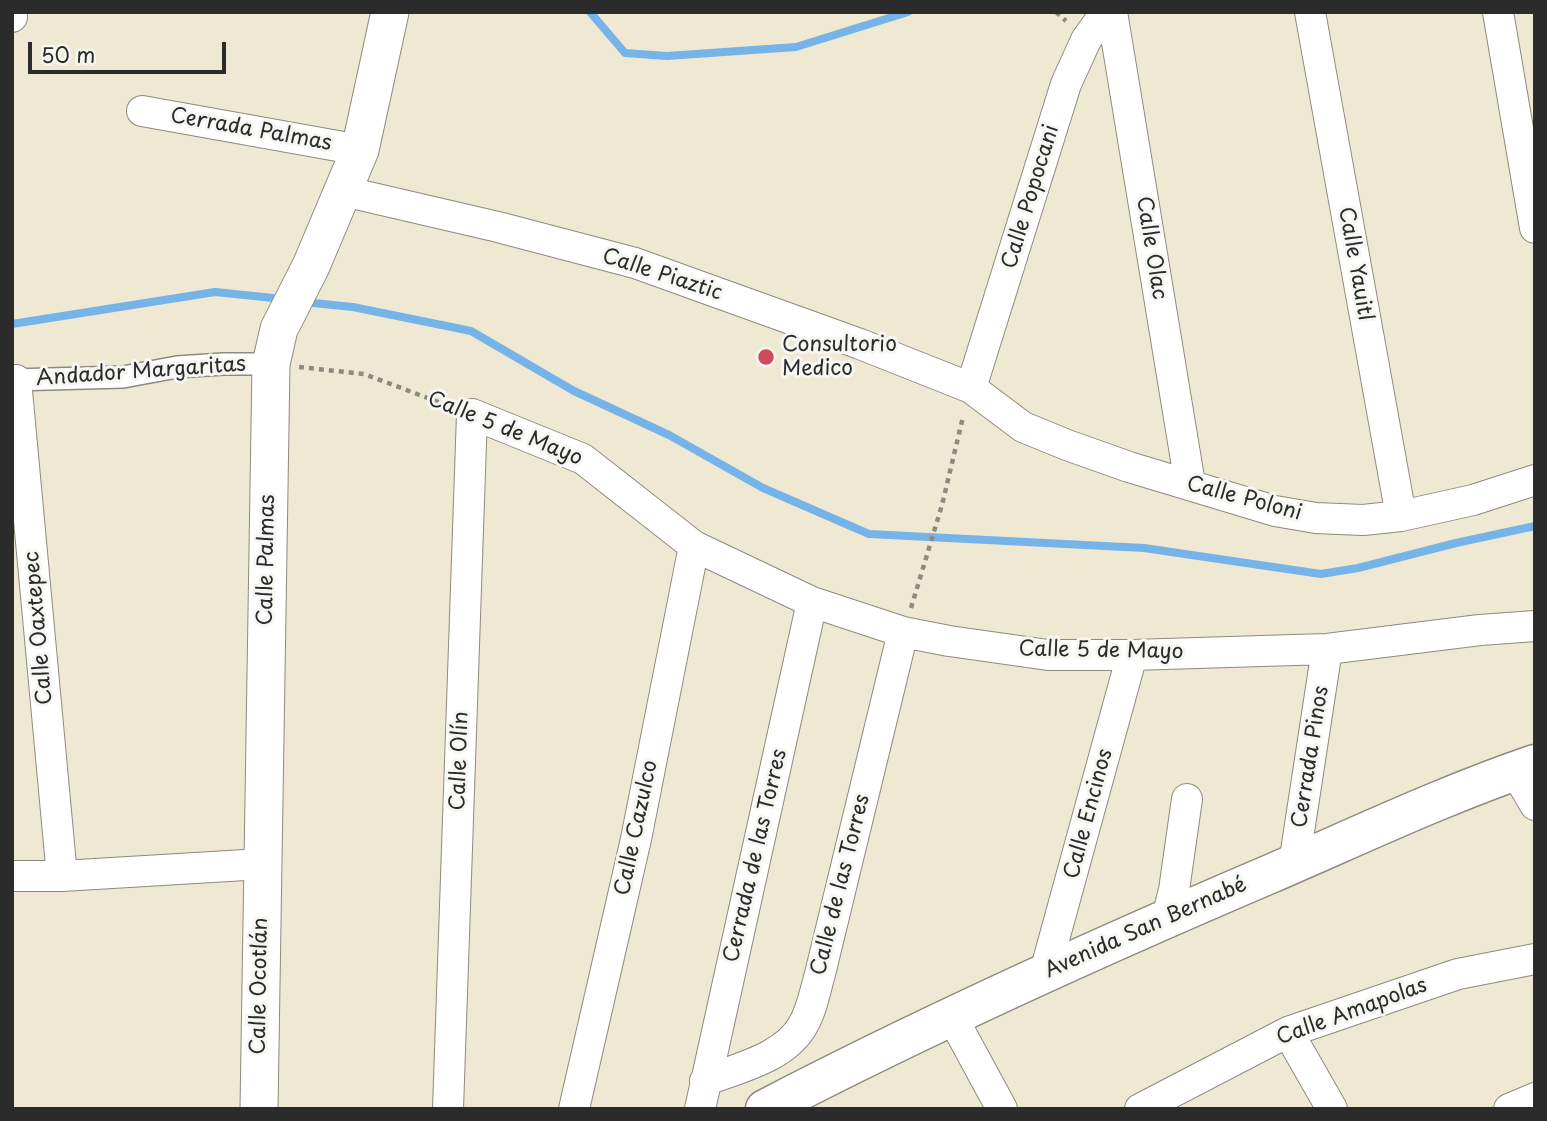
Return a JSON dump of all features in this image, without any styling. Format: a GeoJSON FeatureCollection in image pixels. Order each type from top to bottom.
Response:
{"type":"FeatureCollection","features":[{"type":"Feature","properties":{"kind":"main road","name":"Avenida San Bernabé"},"geometry":{"type":"LineString","coordinates":[[778,1106],[951,1015],[1045,972],[1396,817],[1525,768]]}},
{"type":"Feature","properties":{"kind":"street","name":"Calle Palmas"},"geometry":{"type":"LineString","coordinates":[[262,864],[275,346],[360,150],[390,12]]}},
{"type":"Feature","properties":{"kind":"street","name":"Calle Popocani"},"geometry":{"type":"LineString","coordinates":[[971,388],[1066,84],[1086,40],[1106,12]]}},
{"type":"Feature","properties":{"kind":"street","name":"Calle Olac"},"geometry":{"type":"LineString","coordinates":[[1112,12],[1190,484]]}},
{"type":"Feature","properties":{"kind":"street","name":"Calle Yauitl"},"geometry":{"type":"LineString","coordinates":[[1310,12],[1401,516]]}},
{"type":"Feature","properties":{"kind":"street"},"geometry":{"type":"LineString","coordinates":[[1498,12],[1535,228]]}},
{"type":"Feature","properties":{"kind":"street","name":"Cerrada Palmas"},"geometry":{"type":"LineString","coordinates":[[142,111],[360,150]]}},
{"type":"Feature","properties":{"kind":"street","name":"Calle Piaztic"},"geometry":{"type":"LineString","coordinates":[[343,191],[635,263],[860,344],[971,388]]}},
{"type":"Feature","properties":{"kind":"street","name":"Andador Margaritas"},"geometry":{"type":"LineString","coordinates":[[14,380],[124,377],[177,367],[223,364],[275,346]]}},
{"type":"Feature","properties":{"kind":"street","name":"Calle Oaxtepec"},"geometry":{"type":"LineString","coordinates":[[14,380],[62,876]]}},
{"type":"Feature","properties":{"kind":"street","name":"Calle Poloni"},"geometry":{"type":"LineString","coordinates":[[971,388],[1023,427],[1129,467],[1275,511],[1316,518],[1363,520],[1401,516],[1473,500],[1535,480]]}},
{"type":"Feature","properties":{"kind":"street","name":"Calle 5 de Mayo"},"geometry":{"type":"LineString","coordinates":[[472,414],[583,459],[694,546],[812,603],[903,632],[1048,655],[1132,655],[1327,649],[1480,629],[1535,626]]}},
{"type":"Feature","properties":{"kind":"street","name":"Calle Olín"},"geometry":{"type":"LineString","coordinates":[[448,1109],[472,414]]}},
{"type":"Feature","properties":{"kind":"street","name":"Calle Cazulco"},"geometry":{"type":"LineString","coordinates":[[574,1109],[636,839],[694,546]]}},
{"type":"Feature","properties":{"kind":"street","name":"Cerrada de las Torres"},"geometry":{"type":"LineString","coordinates":[[702,1095],[812,603]]}},
{"type":"Feature","properties":{"kind":"street","name":"Calle de las Torres"},"geometry":{"type":"LineString","coordinates":[[702,1095],[793,1039],[812,1005],[903,632]]}},
{"type":"Feature","properties":{"kind":"street","name":"Cerrada Pinos"},"geometry":{"type":"LineString","coordinates":[[1294,864],[1327,649]]}},
{"type":"Feature","properties":{"kind":"street","name":"Calle Encinos"},"geometry":{"type":"LineString","coordinates":[[1045,972],[1132,655]]}},
{"type":"Feature","properties":{"kind":"street"},"geometry":{"type":"LineString","coordinates":[[1525,768],[1535,805]]}},
{"type":"Feature","properties":{"kind":"street"},"geometry":{"type":"LineString","coordinates":[[1167,918],[1174,890],[1187,799]]}},
{"type":"Feature","properties":{"kind":"street"},"geometry":{"type":"LineString","coordinates":[[12,876],[62,876],[262,864]]}},
{"type":"Feature","properties":{"kind":"street","name":"Calle Ocotlán"},"geometry":{"type":"LineString","coordinates":[[258,1109],[262,864]]}},
{"type":"Feature","properties":{"kind":"street","name":"Calle Amapolas"},"geometry":{"type":"LineString","coordinates":[[1140,1109],[1288,1032],[1458,974],[1535,959]]}},
{"type":"Feature","properties":{"kind":"street"},"geometry":{"type":"LineString","coordinates":[[951,1015],[1002,1109]]}},
{"type":"Feature","properties":{"kind":"street"},"geometry":{"type":"LineString","coordinates":[[1288,1032],[1332,1109]]}},
{"type":"Feature","properties":{"kind":"street"},"geometry":{"type":"LineString","coordinates":[[1508,1109],[1535,1098]]}},
{"type":"Feature","properties":{"kind":"path","name":"Calle 5 de Mayo"},"geometry":{"type":"LineString","coordinates":[[311,368],[364,374],[472,414]]}},
{"type":"Feature","properties":{"kind":"path"},"geometry":{"type":"LineString","coordinates":[[903,632],[942,505],[962,417]]}},
{"type":"Feature","properties":{"kind":"waterway"},"geometry":{"type":"LineString","coordinates":[[590,12],[625,53],[667,56],[796,47],[908,12]]}},
{"type":"Feature","properties":{"kind":"waterway"},"geometry":{"type":"LineString","coordinates":[[12,324],[215,292],[283,299]]}},
{"type":"Feature","properties":{"kind":"waterway"},"geometry":{"type":"LineString","coordinates":[[303,302],[353,307],[471,331],[574,391],[669,435],[763,488],[869,534],[1144,548],[1321,574],[1358,568],[1535,526]]}},
{"type":"Feature","properties":{"kind":"place","name":"Consultorio Medico"},"geometry":{"type":"Point","coordinates":[766,357]}}]}
